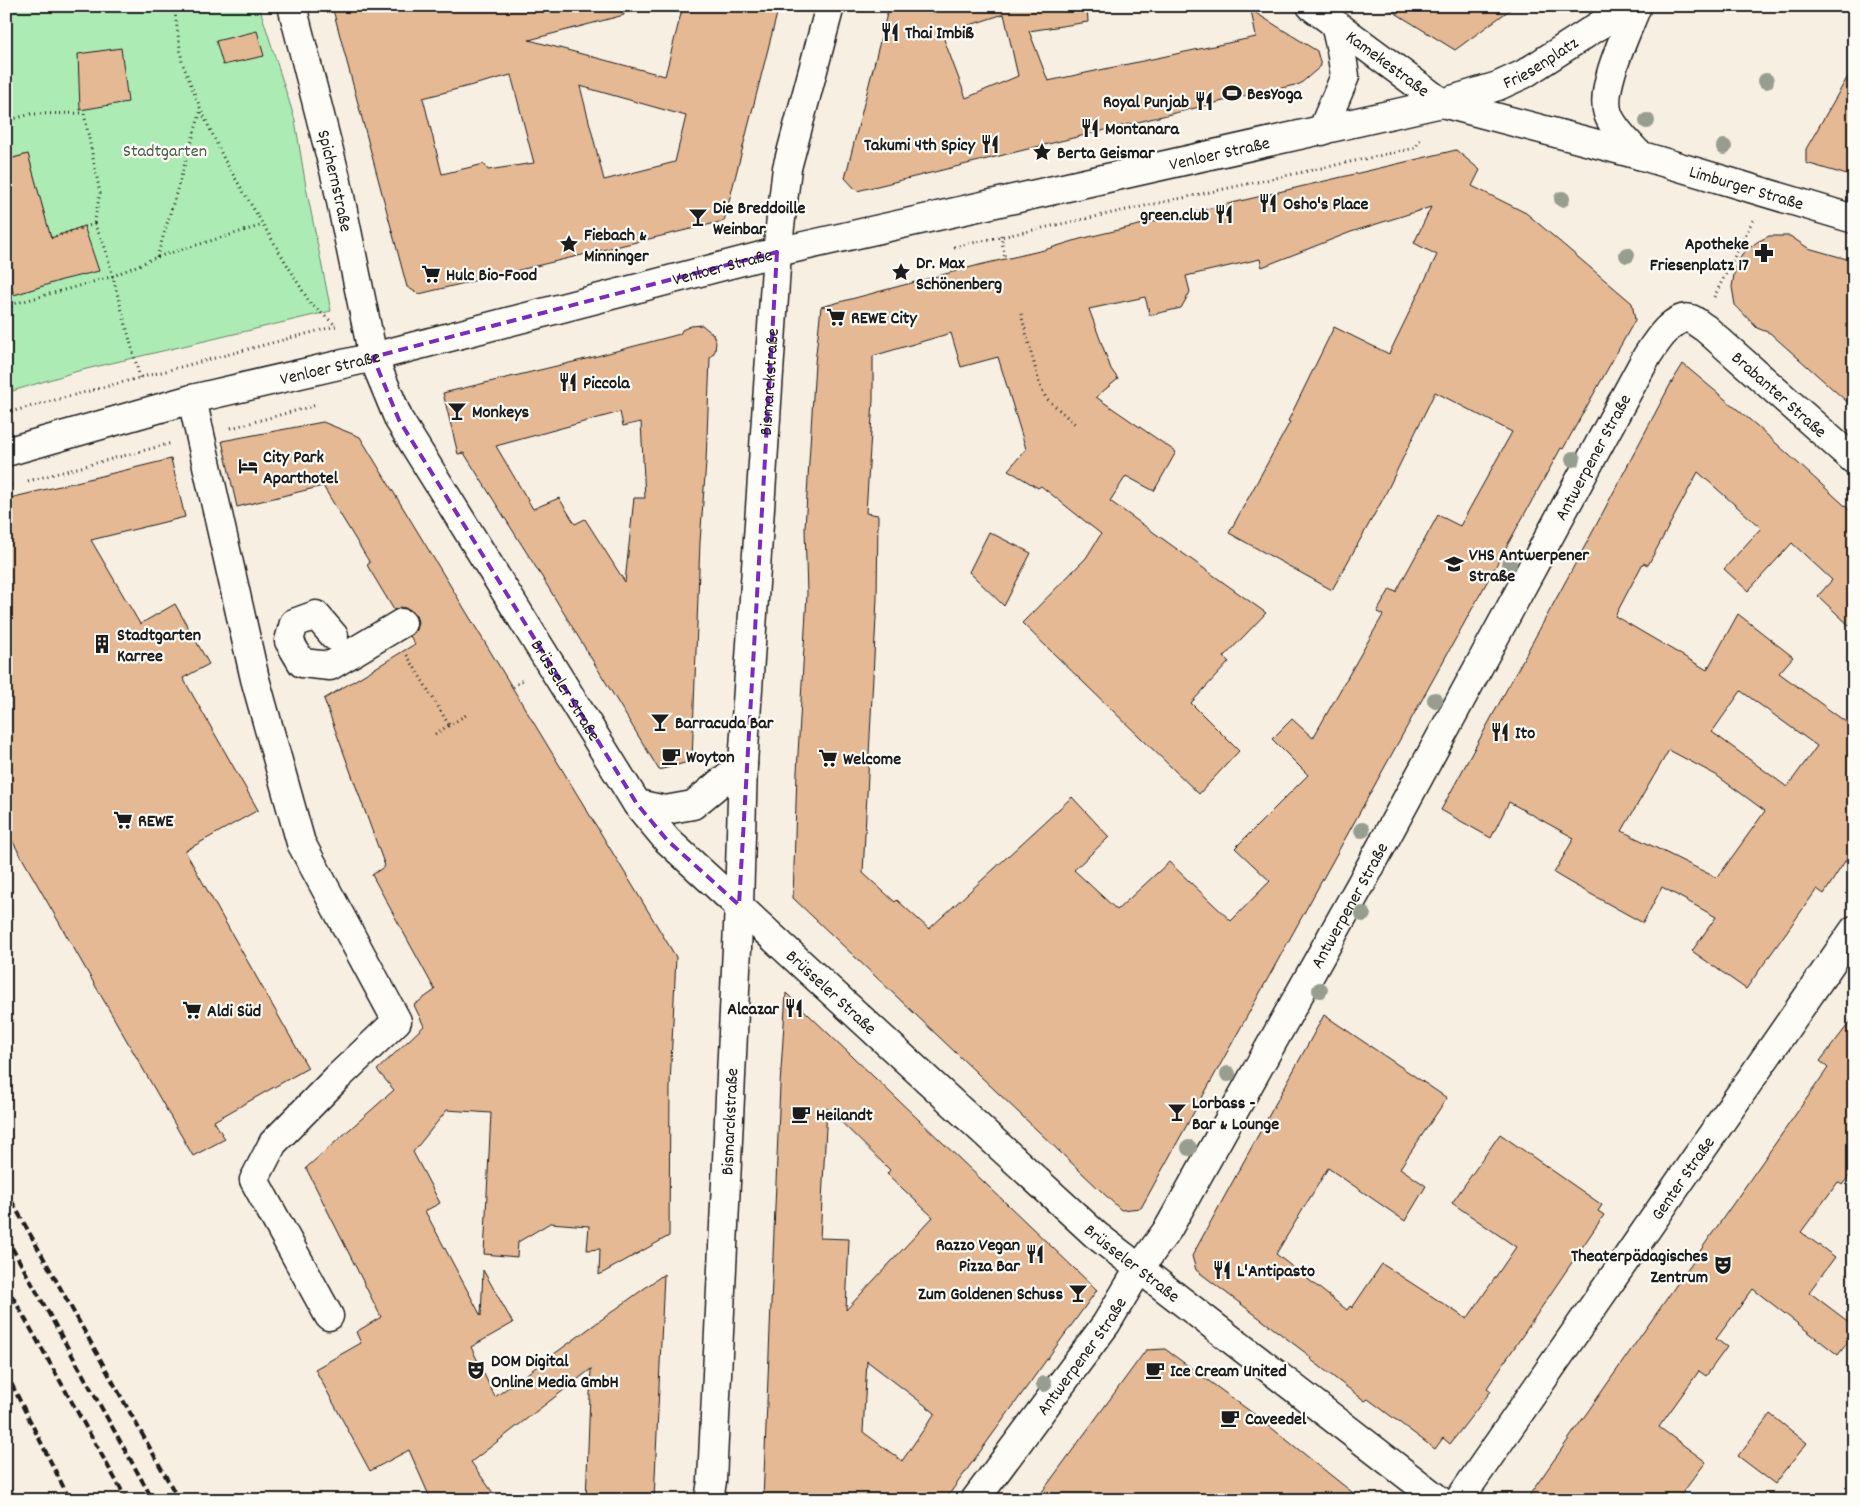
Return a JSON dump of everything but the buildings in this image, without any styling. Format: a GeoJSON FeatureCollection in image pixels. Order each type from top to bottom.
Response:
{"type":"FeatureCollection","features":[{"type":"Feature","properties":{"kind":"street","name":"Spichernstraße"},"geometry":{"type":"LineString","coordinates":[[292,6],[337,182],[373,357]]}},
{"type":"Feature","properties":{"kind":"street","name":"Bismarckstraße"},"geometry":{"type":"LineString","coordinates":[[711,1494],[739,905],[743,764],[777,252],[787,168],[830,6]]}},
{"type":"Feature","properties":{"kind":"street","name":"Kamekestraße"},"geometry":{"type":"LineString","coordinates":[[1311,6],[1442,103]]}},
{"type":"Feature","properties":{"kind":"street","name":"Friesenplatz"},"geometry":{"type":"LineString","coordinates":[[1442,103],[1498,86],[1524,74],[1629,6]]}},
{"type":"Feature","properties":{"kind":"street"},"geometry":{"type":"LineString","coordinates":[[1637,6],[1614,64],[1606,94],[1608,114],[1639,155]]}},
{"type":"Feature","properties":{"kind":"street"},"geometry":{"type":"LineString","coordinates":[[1322,131],[1345,76],[1342,50],[1335,24]]}},
{"type":"Feature","properties":{"kind":"street","name":"Venloer Straße"},"geometry":{"type":"LineString","coordinates":[[6,452],[192,399],[373,357],[777,252],[1442,103]]}},
{"type":"Feature","properties":{"kind":"street","name":"Limburger Straße"},"geometry":{"type":"LineString","coordinates":[[1442,103],[1639,155],[1854,218]]}},
{"type":"Feature","properties":{"kind":"street","name":"Antwerpener Straße"},"geometry":{"type":"LineString","coordinates":[[975,1500],[1106,1324],[1139,1269],[1168,1229],[1362,882],[1647,356],[1659,338],[1675,322],[1682,319],[1691,319],[1705,328]]}},
{"type":"Feature","properties":{"kind":"street","name":"Brabanter Straße"},"geometry":{"type":"LineString","coordinates":[[1705,328],[1854,460]]}},
{"type":"Feature","properties":{"kind":"street","name":"Brüsseler Straße"},"geometry":{"type":"LineString","coordinates":[[373,357],[400,420],[637,804],[667,840],[1096,1235],[1439,1500]]}},
{"type":"Feature","properties":{"kind":"street"},"geometry":{"type":"LineString","coordinates":[[192,399],[255,679],[301,842],[397,1021],[339,1076],[273,1144],[254,1180],[329,1316]]}},
{"type":"Feature","properties":{"kind":"street"},"geometry":{"type":"LineString","coordinates":[[334,636],[316,615],[294,623],[289,641],[302,663],[330,666],[397,626]]}},
{"type":"Feature","properties":{"kind":"street"},"geometry":{"type":"LineString","coordinates":[[637,804],[665,810],[693,805],[743,764]]}},
{"type":"Feature","properties":{"kind":"street","name":"Genter Straße"},"geometry":{"type":"LineString","coordinates":[[1459,1500],[1854,930]]}},
{"type":"Feature","properties":{"kind":"path"},"geometry":{"type":"LineString","coordinates":[[6,413],[337,326],[310,303],[225,161],[201,110],[182,62],[174,6]]}},
{"type":"Feature","properties":{"kind":"path"},"geometry":{"type":"LineString","coordinates":[[944,249],[1415,148],[1442,103]]}},
{"type":"Feature","properties":{"kind":"path"},"geometry":{"type":"LineString","coordinates":[[158,258],[201,110]]}},
{"type":"Feature","properties":{"kind":"path"},"geometry":{"type":"LineString","coordinates":[[6,121],[31,114],[84,113],[100,193],[94,224],[104,244],[111,276],[140,378]]}},
{"type":"Feature","properties":{"kind":"path"},"geometry":{"type":"LineString","coordinates":[[1705,328],[1712,299],[1754,218],[1770,194]]}},
{"type":"Feature","properties":{"kind":"path"},"geometry":{"type":"LineString","coordinates":[[51,238],[94,224]]}},
{"type":"Feature","properties":{"kind":"path"},"geometry":{"type":"LineString","coordinates":[[6,306],[111,276],[158,258],[263,225]]}},
{"type":"Feature","properties":{"kind":"path"},"geometry":{"type":"LineString","coordinates":[[1021,314],[1040,386],[1046,398],[1075,424]]}},
{"type":"Feature","properties":{"kind":"path"},"geometry":{"type":"LineString","coordinates":[[397,626],[449,725]]}},
{"type":"Feature","properties":{"kind":"path"},"geometry":{"type":"LineString","coordinates":[[434,734],[466,715]]}},
{"type":"Feature","properties":{"kind":"highlighted area"},"geometry":{"type":"Polygon","coordinates":[[[777,252],[739,905],[667,840],[637,804],[399,420],[373,357],[777,252]]]}},
{"type":"Feature","properties":{"kind":"green space","name":"Stadtgarten"},"geometry":{"type":"Polygon","coordinates":[[[6,6],[259,6],[295,120],[306,187],[331,311],[78,371],[6,393],[6,284],[10,283],[14,295],[62,280],[28,154],[6,160],[6,6]]]}},
{"type":"Feature","properties":{"kind":"railway"},"geometry":{"type":"LineString","coordinates":[[6,1191],[179,1500]]}},
{"type":"Feature","properties":{"kind":"railway"},"geometry":{"type":"LineString","coordinates":[[6,1237],[153,1500]]}},
{"type":"Feature","properties":{"kind":"railway"},"geometry":{"type":"LineString","coordinates":[[6,1285],[127,1500]]}},
{"type":"Feature","properties":{"kind":"railway"},"geometry":{"type":"LineString","coordinates":[[6,1373],[70,1500]]}},
{"type":"Feature","properties":{"kind":"railway"},"geometry":{"type":"LineString","coordinates":[[6,1482],[16,1500]]}},
{"type":"Feature","properties":{"kind":"place","name":"Thai Imbiß"},"geometry":{"type":"Point","coordinates":[890,32]}},
{"type":"Feature","properties":{"kind":"place","name":"BesYoga"},"geometry":{"type":"Point","coordinates":[1232,93]}},
{"type":"Feature","properties":{"kind":"place","name":"Royal Punjab"},"geometry":{"type":"Point","coordinates":[1204,101]}},
{"type":"Feature","properties":{"kind":"place","name":"Montanara"},"geometry":{"type":"Point","coordinates":[1090,128]}},
{"type":"Feature","properties":{"kind":"place","name":"Takumi 4th Spicy"},"geometry":{"type":"Point","coordinates":[990,144]}},
{"type":"Feature","properties":{"kind":"place","name":"Berta Geismar"},"geometry":{"type":"Point","coordinates":[1042,152]}},
{"type":"Feature","properties":{"kind":"place","name":"Osho's Place"},"geometry":{"type":"Point","coordinates":[1268,203]}},
{"type":"Feature","properties":{"kind":"place","name":"green.club"},"geometry":{"type":"Point","coordinates":[1224,214]}},
{"type":"Feature","properties":{"kind":"place","name":"Die Breddoille Weinbar"},"geometry":{"type":"Point","coordinates":[698,217]}},
{"type":"Feature","properties":{"kind":"place","name":"Fiebach & Minninger"},"geometry":{"type":"Point","coordinates":[569,244]}},
{"type":"Feature","properties":{"kind":"place","name":"Apotheke Friesenplatz 17"},"geometry":{"type":"Point","coordinates":[1764,253]}},
{"type":"Feature","properties":{"kind":"place","name":"Dr. Max Schönenberg"},"geometry":{"type":"Point","coordinates":[901,272]}},
{"type":"Feature","properties":{"kind":"place","name":"Hulc Bio-Food"},"geometry":{"type":"Point","coordinates":[431,274]}},
{"type":"Feature","properties":{"kind":"place","name":"REWE City"},"geometry":{"type":"Point","coordinates":[836,317]}},
{"type":"Feature","properties":{"kind":"place","name":"Piccola"},"geometry":{"type":"Point","coordinates":[568,382]}},
{"type":"Feature","properties":{"kind":"place","name":"Monkeys"},"geometry":{"type":"Point","coordinates":[457,411]}},
{"type":"Feature","properties":{"kind":"place","name":"City Park Aparthotel"},"geometry":{"type":"Point","coordinates":[248,466]}},
{"type":"Feature","properties":{"kind":"place","name":"VHS Antwerpener Straße"},"geometry":{"type":"Point","coordinates":[1454,564]}},
{"type":"Feature","properties":{"kind":"place","name":"Stadtgarten Karree"},"geometry":{"type":"Point","coordinates":[102,644]}},
{"type":"Feature","properties":{"kind":"place","name":"Barracuda Bar"},"geometry":{"type":"Point","coordinates":[660,722]}},
{"type":"Feature","properties":{"kind":"place","name":"Ito"},"geometry":{"type":"Point","coordinates":[1500,732]}},
{"type":"Feature","properties":{"kind":"place","name":"Woyton"},"geometry":{"type":"Point","coordinates":[671,756]}},
{"type":"Feature","properties":{"kind":"place","name":"Welcome"},"geometry":{"type":"Point","coordinates":[828,758]}},
{"type":"Feature","properties":{"kind":"place","name":"REWE"},"geometry":{"type":"Point","coordinates":[123,820]}},
{"type":"Feature","properties":{"kind":"place","name":"Alcazar"},"geometry":{"type":"Point","coordinates":[794,1008]}},
{"type":"Feature","properties":{"kind":"place","name":"Aldi Süd"},"geometry":{"type":"Point","coordinates":[192,1010]}},
{"type":"Feature","properties":{"kind":"place","name":"Lorbass - Bar & Lounge"},"geometry":{"type":"Point","coordinates":[1177,1112]}},
{"type":"Feature","properties":{"kind":"place","name":"Heilandt"},"geometry":{"type":"Point","coordinates":[801,1114]}},
{"type":"Feature","properties":{"kind":"place","name":"Razzo Vegan Pizza Bar"},"geometry":{"type":"Point","coordinates":[1035,1254]}},
{"type":"Feature","properties":{"kind":"place","name":"Theaterpädagisches Zentrum"},"geometry":{"type":"Point","coordinates":[1723,1265]}},
{"type":"Feature","properties":{"kind":"place","name":"L'Antipasto"},"geometry":{"type":"Point","coordinates":[1222,1270]}},
{"type":"Feature","properties":{"kind":"place","name":"Zum Goldenen Schuss"},"geometry":{"type":"Point","coordinates":[1078,1293]}},
{"type":"Feature","properties":{"kind":"place","name":"DOM Digital Online Media GmbH"},"geometry":{"type":"Point","coordinates":[476,1370]}},
{"type":"Feature","properties":{"kind":"place","name":"Ice Cream United"},"geometry":{"type":"Point","coordinates":[1155,1370]}},
{"type":"Feature","properties":{"kind":"place","name":"Caveedel"},"geometry":{"type":"Point","coordinates":[1230,1418]}}]}
